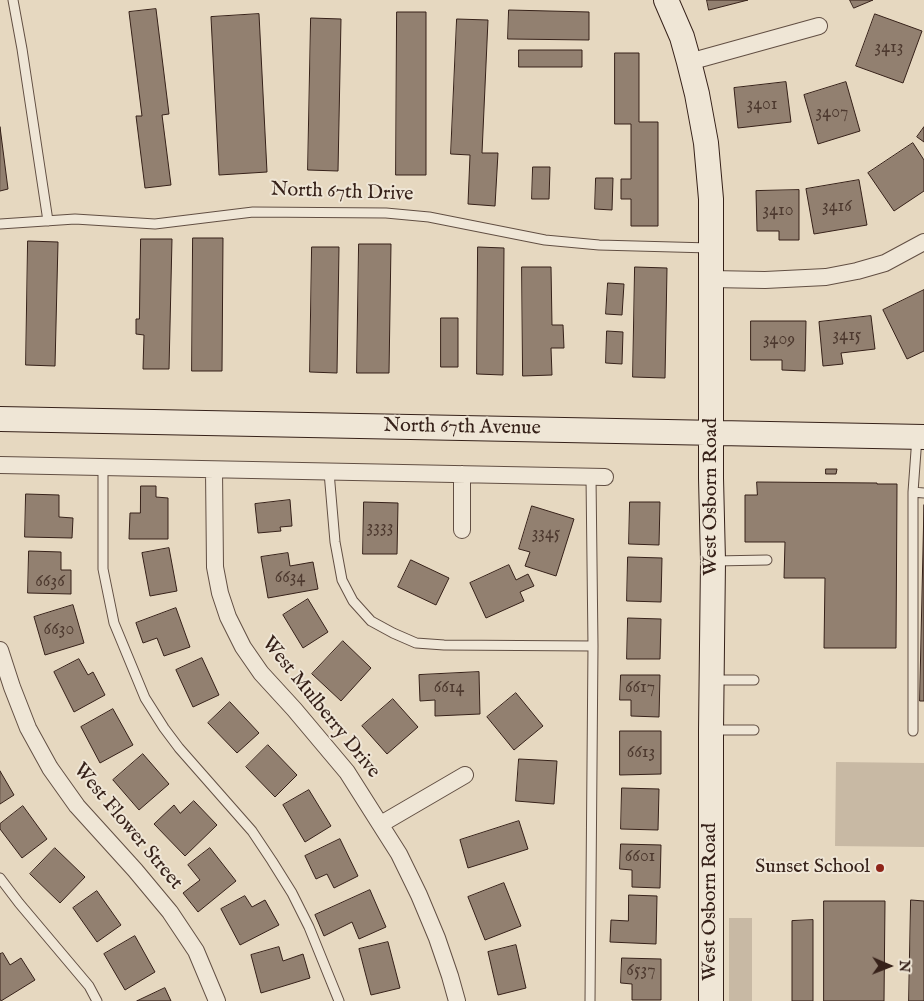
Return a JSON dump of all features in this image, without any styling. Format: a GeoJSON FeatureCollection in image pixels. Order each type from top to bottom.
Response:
{"type":"FeatureCollection","features":[{"type":"Feature","properties":{"kind":"street","name":"West Osborn Road"},"geometry":{"type":"LineString","coordinates":[[666,0],[682,37],[690,62],[706,143],[711,199],[711,1001]]}},
{"type":"Feature","properties":{"kind":"street"},"geometry":{"type":"LineString","coordinates":[[690,62],[819,26]]}},
{"type":"Feature","properties":{"kind":"street"},"geometry":{"type":"LineString","coordinates":[[711,279],[790,279],[834,275],[885,263],[924,242]]}},
{"type":"Feature","properties":{"kind":"street","name":"North 67th Avenue"},"geometry":{"type":"LineString","coordinates":[[0,419],[921,437]]}},
{"type":"Feature","properties":{"kind":"street"},"geometry":{"type":"LineString","coordinates":[[0,465],[598,477]]}},
{"type":"Feature","properties":{"kind":"street","name":"West Mulberry Drive"},"geometry":{"type":"LineString","coordinates":[[214,470],[215,567],[220,593],[228,617],[243,647],[261,673],[347,772],[399,854],[419,895],[436,938],[457,1001]]}},
{"type":"Feature","properties":{"kind":"street"},"geometry":{"type":"LineString","coordinates":[[462,474],[462,530]]}},
{"type":"Feature","properties":{"kind":"street","name":"West Flower Street"},"geometry":{"type":"LineString","coordinates":[[0,650],[28,728],[50,768],[77,806],[170,912],[196,951],[216,1001]]}},
{"type":"Feature","properties":{"kind":"street"},"geometry":{"type":"LineString","coordinates":[[381,824],[465,775]]}},
{"type":"Feature","properties":{"kind":"lane"},"geometry":{"type":"LineString","coordinates":[[13,0],[48,221]]}},
{"type":"Feature","properties":{"kind":"lane","name":"North 67th Drive"},"geometry":{"type":"LineString","coordinates":[[0,224],[75,219],[155,224],[252,212],[386,212],[429,217],[546,240],[599,245],[710,248]]}},
{"type":"Feature","properties":{"kind":"lane"},"geometry":{"type":"LineString","coordinates":[[914,731],[913,492],[921,437]]}},
{"type":"Feature","properties":{"kind":"lane"},"geometry":{"type":"LineString","coordinates":[[103,467],[103,569],[114,623],[145,698],[174,742],[252,831],[272,861],[292,893],[309,927],[339,1001]]}},
{"type":"Feature","properties":{"kind":"lane"},"geometry":{"type":"LineString","coordinates":[[330,472],[335,542],[342,580],[353,601],[371,621],[393,634],[416,643],[444,645],[593,646]]}},
{"type":"Feature","properties":{"kind":"lane"},"geometry":{"type":"LineString","coordinates":[[590,1001],[593,646],[598,477]]}},
{"type":"Feature","properties":{"kind":"lane"},"geometry":{"type":"LineString","coordinates":[[913,492],[924,493]]}},
{"type":"Feature","properties":{"kind":"lane"},"geometry":{"type":"LineString","coordinates":[[712,561],[767,560]]}},
{"type":"Feature","properties":{"kind":"lane"},"geometry":{"type":"LineString","coordinates":[[712,680],[754,680]]}},
{"type":"Feature","properties":{"kind":"lane"},"geometry":{"type":"LineString","coordinates":[[711,730],[754,730]]}},
{"type":"Feature","properties":{"kind":"lane"},"geometry":{"type":"LineString","coordinates":[[0,878],[89,986],[97,1001]]}},
{"type":"Feature","properties":{"kind":"shaded area"},"geometry":{"type":"Polygon","coordinates":[[[836,762],[924,763],[924,847],[835,846],[836,762]]]}},
{"type":"Feature","properties":{"kind":"shaded area"},"geometry":{"type":"Polygon","coordinates":[[[729,918],[752,918],[752,1001],[729,1001],[729,918]]]}},
{"type":"Feature","properties":{"kind":"building"},"geometry":{"type":"Polygon","coordinates":[[[707,0],[748,0],[709,10],[707,0]]]}},
{"type":"Feature","properties":{"kind":"building"},"geometry":{"type":"Polygon","coordinates":[[[850,0],[873,0],[854,8],[850,0]]]}},
{"type":"Feature","properties":{"kind":"building"},"geometry":{"type":"Polygon","coordinates":[[[156,9],[169,114],[162,115],[171,185],[145,188],[136,116],[142,116],[129,12],[156,9]]]}},
{"type":"Feature","properties":{"kind":"building"},"geometry":{"type":"Polygon","coordinates":[[[509,10],[589,12],[589,40],[508,39],[509,10]]]}},
{"type":"Feature","properties":{"kind":"building"},"geometry":{"type":"Polygon","coordinates":[[[397,12],[426,12],[426,175],[396,175],[397,12]]]}},
{"type":"Feature","properties":{"kind":"building"},"geometry":{"type":"Polygon","coordinates":[[[259,14],[267,172],[219,175],[211,17],[259,14]]]}},
{"type":"Feature","properties":{"kind":"building"},"geometry":{"type":"Polygon","coordinates":[[[875,14],[922,31],[903,83],[856,66],[875,14]]]}},
{"type":"Feature","properties":{"kind":"building"},"geometry":{"type":"Polygon","coordinates":[[[311,18],[341,19],[338,171],[308,170],[311,18]]]}},
{"type":"Feature","properties":{"kind":"building"},"geometry":{"type":"Polygon","coordinates":[[[457,19],[488,20],[482,153],[498,153],[495,206],[468,204],[470,155],[451,154],[457,19]]]}},
{"type":"Feature","properties":{"kind":"building"},"geometry":{"type":"Polygon","coordinates":[[[519,50],[582,50],[582,67],[519,67],[519,50]]]}},
{"type":"Feature","properties":{"kind":"building"},"geometry":{"type":"Polygon","coordinates":[[[615,53],[639,53],[639,122],[658,122],[658,226],[631,226],[631,199],[621,199],[621,179],[631,179],[631,124],[615,124],[615,53]]]}},
{"type":"Feature","properties":{"kind":"building"},"geometry":{"type":"Polygon","coordinates":[[[786,82],[791,122],[738,128],[734,88],[786,82]]]}},
{"type":"Feature","properties":{"kind":"building"},"geometry":{"type":"Polygon","coordinates":[[[846,82],[860,131],[818,144],[804,95],[846,82]]]}},
{"type":"Feature","properties":{"kind":"building"},"geometry":{"type":"Polygon","coordinates":[[[0,127],[8,189],[0,191],[0,127]]]}},
{"type":"Feature","properties":{"kind":"building"},"geometry":{"type":"Polygon","coordinates":[[[924,127],[924,142],[917,137],[924,127]]]}},
{"type":"Feature","properties":{"kind":"building"},"geometry":{"type":"Polygon","coordinates":[[[913,143],[924,160],[924,191],[894,211],[868,173],[913,143]]]}},
{"type":"Feature","properties":{"kind":"building"},"geometry":{"type":"Polygon","coordinates":[[[533,167],[550,167],[549,199],[532,199],[533,167]]]}},
{"type":"Feature","properties":{"kind":"building"},"geometry":{"type":"Polygon","coordinates":[[[596,178],[613,178],[612,210],[595,209],[596,178]]]}},
{"type":"Feature","properties":{"kind":"building"},"geometry":{"type":"Polygon","coordinates":[[[859,180],[867,225],[814,234],[806,189],[859,180]]]}},
{"type":"Feature","properties":{"kind":"building"},"geometry":{"type":"Polygon","coordinates":[[[799,190],[799,240],[779,240],[779,231],[757,231],[756,191],[799,190]]]}},
{"type":"Feature","properties":{"kind":"building"},"geometry":{"type":"Polygon","coordinates":[[[193,238],[223,238],[222,371],[192,371],[193,238]]]}},
{"type":"Feature","properties":{"kind":"building"},"geometry":{"type":"Polygon","coordinates":[[[141,239],[172,239],[169,369],[143,369],[144,335],[136,334],[136,319],[139,319],[141,239]]]}},
{"type":"Feature","properties":{"kind":"building"},"geometry":{"type":"Polygon","coordinates":[[[28,241],[58,242],[55,366],[26,365],[28,241]]]}},
{"type":"Feature","properties":{"kind":"building"},"geometry":{"type":"Polygon","coordinates":[[[359,244],[391,244],[389,373],[357,373],[359,244]]]}},
{"type":"Feature","properties":{"kind":"building"},"geometry":{"type":"Polygon","coordinates":[[[312,247],[339,247],[337,373],[310,372],[312,247]]]}},
{"type":"Feature","properties":{"kind":"building"},"geometry":{"type":"Polygon","coordinates":[[[478,247],[504,248],[503,375],[477,374],[478,247]]]}},
{"type":"Feature","properties":{"kind":"building"},"geometry":{"type":"Polygon","coordinates":[[[522,267],[551,267],[552,325],[563,325],[564,348],[551,348],[552,375],[523,376],[522,267]]]}},
{"type":"Feature","properties":{"kind":"building"},"geometry":{"type":"Polygon","coordinates":[[[635,267],[667,268],[665,378],[633,377],[635,267]]]}},
{"type":"Feature","properties":{"kind":"building"},"geometry":{"type":"Polygon","coordinates":[[[608,283],[624,284],[622,315],[606,314],[608,283]]]}},
{"type":"Feature","properties":{"kind":"building"},"geometry":{"type":"Polygon","coordinates":[[[924,290],[924,351],[907,359],[883,310],[924,290]]]}},
{"type":"Feature","properties":{"kind":"building"},"geometry":{"type":"Polygon","coordinates":[[[871,316],[875,349],[841,353],[843,364],[823,366],[819,322],[871,316]]]}},
{"type":"Feature","properties":{"kind":"building"},"geometry":{"type":"Polygon","coordinates":[[[441,318],[458,318],[458,367],[441,367],[441,318]]]}},
{"type":"Feature","properties":{"kind":"building"},"geometry":{"type":"Polygon","coordinates":[[[751,321],[806,321],[805,371],[782,370],[782,360],[751,360],[751,321]]]}},
{"type":"Feature","properties":{"kind":"building"},"geometry":{"type":"Polygon","coordinates":[[[607,331],[623,332],[622,364],[606,363],[607,331]]]}},
{"type":"Feature","properties":{"kind":"building"},"geometry":{"type":"Polygon","coordinates":[[[826,469],[837,469],[836,474],[826,474],[826,469]]]}},
{"type":"Feature","properties":{"kind":"building"},"geometry":{"type":"Polygon","coordinates":[[[757,482],[897,484],[896,648],[824,648],[825,578],[784,578],[785,542],[745,542],[745,495],[757,495],[757,482]]]}},
{"type":"Feature","properties":{"kind":"building"},"geometry":{"type":"Polygon","coordinates":[[[141,486],[156,486],[156,497],[168,498],[168,539],[129,539],[130,513],[140,513],[141,486]]]}},
{"type":"Feature","properties":{"kind":"building"},"geometry":{"type":"Polygon","coordinates":[[[26,494],[59,495],[59,517],[73,518],[72,538],[25,537],[26,494]]]}},
{"type":"Feature","properties":{"kind":"building"},"geometry":{"type":"Polygon","coordinates":[[[290,500],[292,526],[280,527],[281,531],[258,533],[255,504],[290,500]]]}},
{"type":"Feature","properties":{"kind":"building"},"geometry":{"type":"Polygon","coordinates":[[[364,502],[398,503],[397,554],[363,554],[364,502]]]}},
{"type":"Feature","properties":{"kind":"building"},"geometry":{"type":"Polygon","coordinates":[[[630,502],[660,502],[659,545],[629,544],[630,502]]]}},
{"type":"Feature","properties":{"kind":"building"},"geometry":{"type":"Polygon","coordinates":[[[924,505],[924,701],[920,701],[924,505]]]}},
{"type":"Feature","properties":{"kind":"building"},"geometry":{"type":"Polygon","coordinates":[[[532,506],[574,519],[556,576],[525,566],[530,552],[519,549],[532,506]]]}},
{"type":"Feature","properties":{"kind":"building"},"geometry":{"type":"Polygon","coordinates":[[[169,548],[177,591],[150,596],[142,553],[169,548]]]}},
{"type":"Feature","properties":{"kind":"building"},"geometry":{"type":"Polygon","coordinates":[[[29,551],[61,552],[61,570],[71,570],[71,594],[28,593],[29,551]]]}},
{"type":"Feature","properties":{"kind":"building"},"geometry":{"type":"Polygon","coordinates":[[[288,553],[290,566],[313,562],[318,589],[268,598],[261,557],[288,553]]]}},
{"type":"Feature","properties":{"kind":"building"},"geometry":{"type":"Polygon","coordinates":[[[628,557],[662,558],[661,602],[627,601],[628,557]]]}},
{"type":"Feature","properties":{"kind":"building"},"geometry":{"type":"Polygon","coordinates":[[[411,560],[449,578],[436,605],[398,587],[411,560]]]}},
{"type":"Feature","properties":{"kind":"building"},"geometry":{"type":"Polygon","coordinates":[[[509,565],[516,580],[528,574],[534,586],[520,592],[524,601],[486,618],[470,583],[509,565]]]}},
{"type":"Feature","properties":{"kind":"building"},"geometry":{"type":"Polygon","coordinates":[[[308,599],[328,632],[303,648],[283,615],[308,599]]]}},
{"type":"Feature","properties":{"kind":"building"},"geometry":{"type":"Polygon","coordinates":[[[73,605],[84,643],[45,655],[34,617],[73,605]]]}},
{"type":"Feature","properties":{"kind":"building"},"geometry":{"type":"Polygon","coordinates":[[[176,608],[190,647],[164,656],[157,638],[143,643],[136,623],[176,608]]]}},
{"type":"Feature","properties":{"kind":"building"},"geometry":{"type":"Polygon","coordinates":[[[628,618],[661,619],[660,659],[627,659],[628,618]]]}},
{"type":"Feature","properties":{"kind":"building"},"geometry":{"type":"Polygon","coordinates":[[[343,641],[371,668],[341,701],[312,674],[343,641]]]}},
{"type":"Feature","properties":{"kind":"building"},"geometry":{"type":"Polygon","coordinates":[[[202,658],[219,695],[193,707],[176,670],[202,658]]]}},
{"type":"Feature","properties":{"kind":"building"},"geometry":{"type":"Polygon","coordinates":[[[79,659],[88,675],[93,672],[105,695],[74,712],[54,672],[79,659]]]}},
{"type":"Feature","properties":{"kind":"building"},"geometry":{"type":"Polygon","coordinates":[[[479,672],[480,714],[435,716],[435,700],[420,701],[419,675],[479,672]]]}},
{"type":"Feature","properties":{"kind":"building"},"geometry":{"type":"Polygon","coordinates":[[[621,675],[660,675],[659,717],[631,716],[631,700],[620,700],[621,675]]]}},
{"type":"Feature","properties":{"kind":"building"},"geometry":{"type":"Polygon","coordinates":[[[516,693],[543,726],[514,750],[487,717],[516,693]]]}},
{"type":"Feature","properties":{"kind":"building"},"geometry":{"type":"Polygon","coordinates":[[[393,699],[418,727],[387,754],[362,726],[393,699]]]}},
{"type":"Feature","properties":{"kind":"building"},"geometry":{"type":"Polygon","coordinates":[[[230,702],[259,733],[237,753],[208,723],[230,702]]]}},
{"type":"Feature","properties":{"kind":"building"},"geometry":{"type":"Polygon","coordinates":[[[113,709],[133,745],[100,763],[81,727],[113,709]]]}},
{"type":"Feature","properties":{"kind":"building"},"geometry":{"type":"Polygon","coordinates":[[[620,731],[661,731],[661,774],[620,775],[620,731]]]}},
{"type":"Feature","properties":{"kind":"building"},"geometry":{"type":"Polygon","coordinates":[[[268,745],[297,775],[275,797],[246,767],[268,745]]]}},
{"type":"Feature","properties":{"kind":"building"},"geometry":{"type":"Polygon","coordinates":[[[143,754],[169,784],[139,810],[113,780],[143,754]]]}},
{"type":"Feature","properties":{"kind":"building"},"geometry":{"type":"Polygon","coordinates":[[[519,759],[557,761],[554,804],[516,801],[519,759]]]}},
{"type":"Feature","properties":{"kind":"building"},"geometry":{"type":"Polygon","coordinates":[[[0,771],[14,795],[0,804],[0,771]]]}},
{"type":"Feature","properties":{"kind":"building"},"geometry":{"type":"Polygon","coordinates":[[[622,788],[659,789],[658,830],[621,829],[622,788]]]}},
{"type":"Feature","properties":{"kind":"building"},"geometry":{"type":"Polygon","coordinates":[[[309,790],[331,826],[305,842],[283,805],[309,790]]]}},
{"type":"Feature","properties":{"kind":"building"},"geometry":{"type":"Polygon","coordinates":[[[194,801],[217,825],[185,856],[154,824],[174,805],[180,813],[194,801]]]}},
{"type":"Feature","properties":{"kind":"building"},"geometry":{"type":"Polygon","coordinates":[[[23,806],[47,839],[22,858],[0,829],[0,824],[23,806]]]}},
{"type":"Feature","properties":{"kind":"building"},"geometry":{"type":"Polygon","coordinates":[[[519,821],[528,849],[468,868],[460,840],[519,821]]]}},
{"type":"Feature","properties":{"kind":"building"},"geometry":{"type":"Polygon","coordinates":[[[340,839],[358,876],[334,888],[327,874],[316,879],[305,856],[340,839]]]}},
{"type":"Feature","properties":{"kind":"building"},"geometry":{"type":"Polygon","coordinates":[[[621,844],[661,845],[660,888],[632,887],[632,870],[620,869],[621,844]]]}},
{"type":"Feature","properties":{"kind":"building"},"geometry":{"type":"Polygon","coordinates":[[[55,848],[85,877],[60,903],[30,874],[55,848]]]}},
{"type":"Feature","properties":{"kind":"building"},"geometry":{"type":"Polygon","coordinates":[[[210,848],[236,881],[198,912],[183,893],[200,880],[188,865],[210,848]]]}},
{"type":"Feature","properties":{"kind":"building"},"geometry":{"type":"Polygon","coordinates":[[[504,883],[521,926],[485,940],[468,897],[504,883]]]}},
{"type":"Feature","properties":{"kind":"building"},"geometry":{"type":"Polygon","coordinates":[[[370,890],[386,927],[359,939],[352,922],[324,936],[315,915],[370,890]]]}},
{"type":"Feature","properties":{"kind":"building"},"geometry":{"type":"Polygon","coordinates":[[[97,891],[121,925],[97,942],[73,908],[97,891]]]}},
{"type":"Feature","properties":{"kind":"building"},"geometry":{"type":"Polygon","coordinates":[[[629,895],[657,896],[656,944],[610,942],[611,920],[628,921],[629,895]]]}},
{"type":"Feature","properties":{"kind":"building"},"geometry":{"type":"Polygon","coordinates":[[[245,896],[252,907],[265,900],[279,925],[240,945],[221,909],[245,896]]]}},
{"type":"Feature","properties":{"kind":"building"},"geometry":{"type":"Polygon","coordinates":[[[911,900],[924,901],[924,1001],[909,1001],[911,900]]]}},
{"type":"Feature","properties":{"kind":"building"},"geometry":{"type":"Polygon","coordinates":[[[824,901],[885,901],[884,1001],[824,1001],[824,901]]]}},
{"type":"Feature","properties":{"kind":"building"},"geometry":{"type":"Polygon","coordinates":[[[813,920],[813,1001],[792,1001],[792,921],[813,920]]]}},
{"type":"Feature","properties":{"kind":"building"},"geometry":{"type":"Polygon","coordinates":[[[135,936],[155,972],[125,990],[104,954],[135,936]]]}},
{"type":"Feature","properties":{"kind":"building"},"geometry":{"type":"Polygon","coordinates":[[[388,942],[400,988],[371,995],[359,949],[388,942]]]}},
{"type":"Feature","properties":{"kind":"building"},"geometry":{"type":"Polygon","coordinates":[[[516,945],[526,988],[498,995],[488,952],[516,945]]]}},
{"type":"Feature","properties":{"kind":"building"},"geometry":{"type":"Polygon","coordinates":[[[279,947],[283,961],[303,954],[310,978],[261,993],[251,955],[279,947]]]}},
{"type":"Feature","properties":{"kind":"building"},"geometry":{"type":"Polygon","coordinates":[[[3,953],[10,965],[21,958],[35,980],[1,1001],[0,954],[3,953]]]}},
{"type":"Feature","properties":{"kind":"building"},"geometry":{"type":"Polygon","coordinates":[[[622,958],[661,959],[661,1000],[632,1000],[632,984],[621,983],[622,958]]]}},
{"type":"Feature","properties":{"kind":"building"},"geometry":{"type":"Polygon","coordinates":[[[165,988],[171,1001],[137,1001],[165,988]]]}},
{"type":"Feature","properties":{"kind":"place","name":"Sunset School"},"geometry":{"type":"Point","coordinates":[880,868]}}]}
